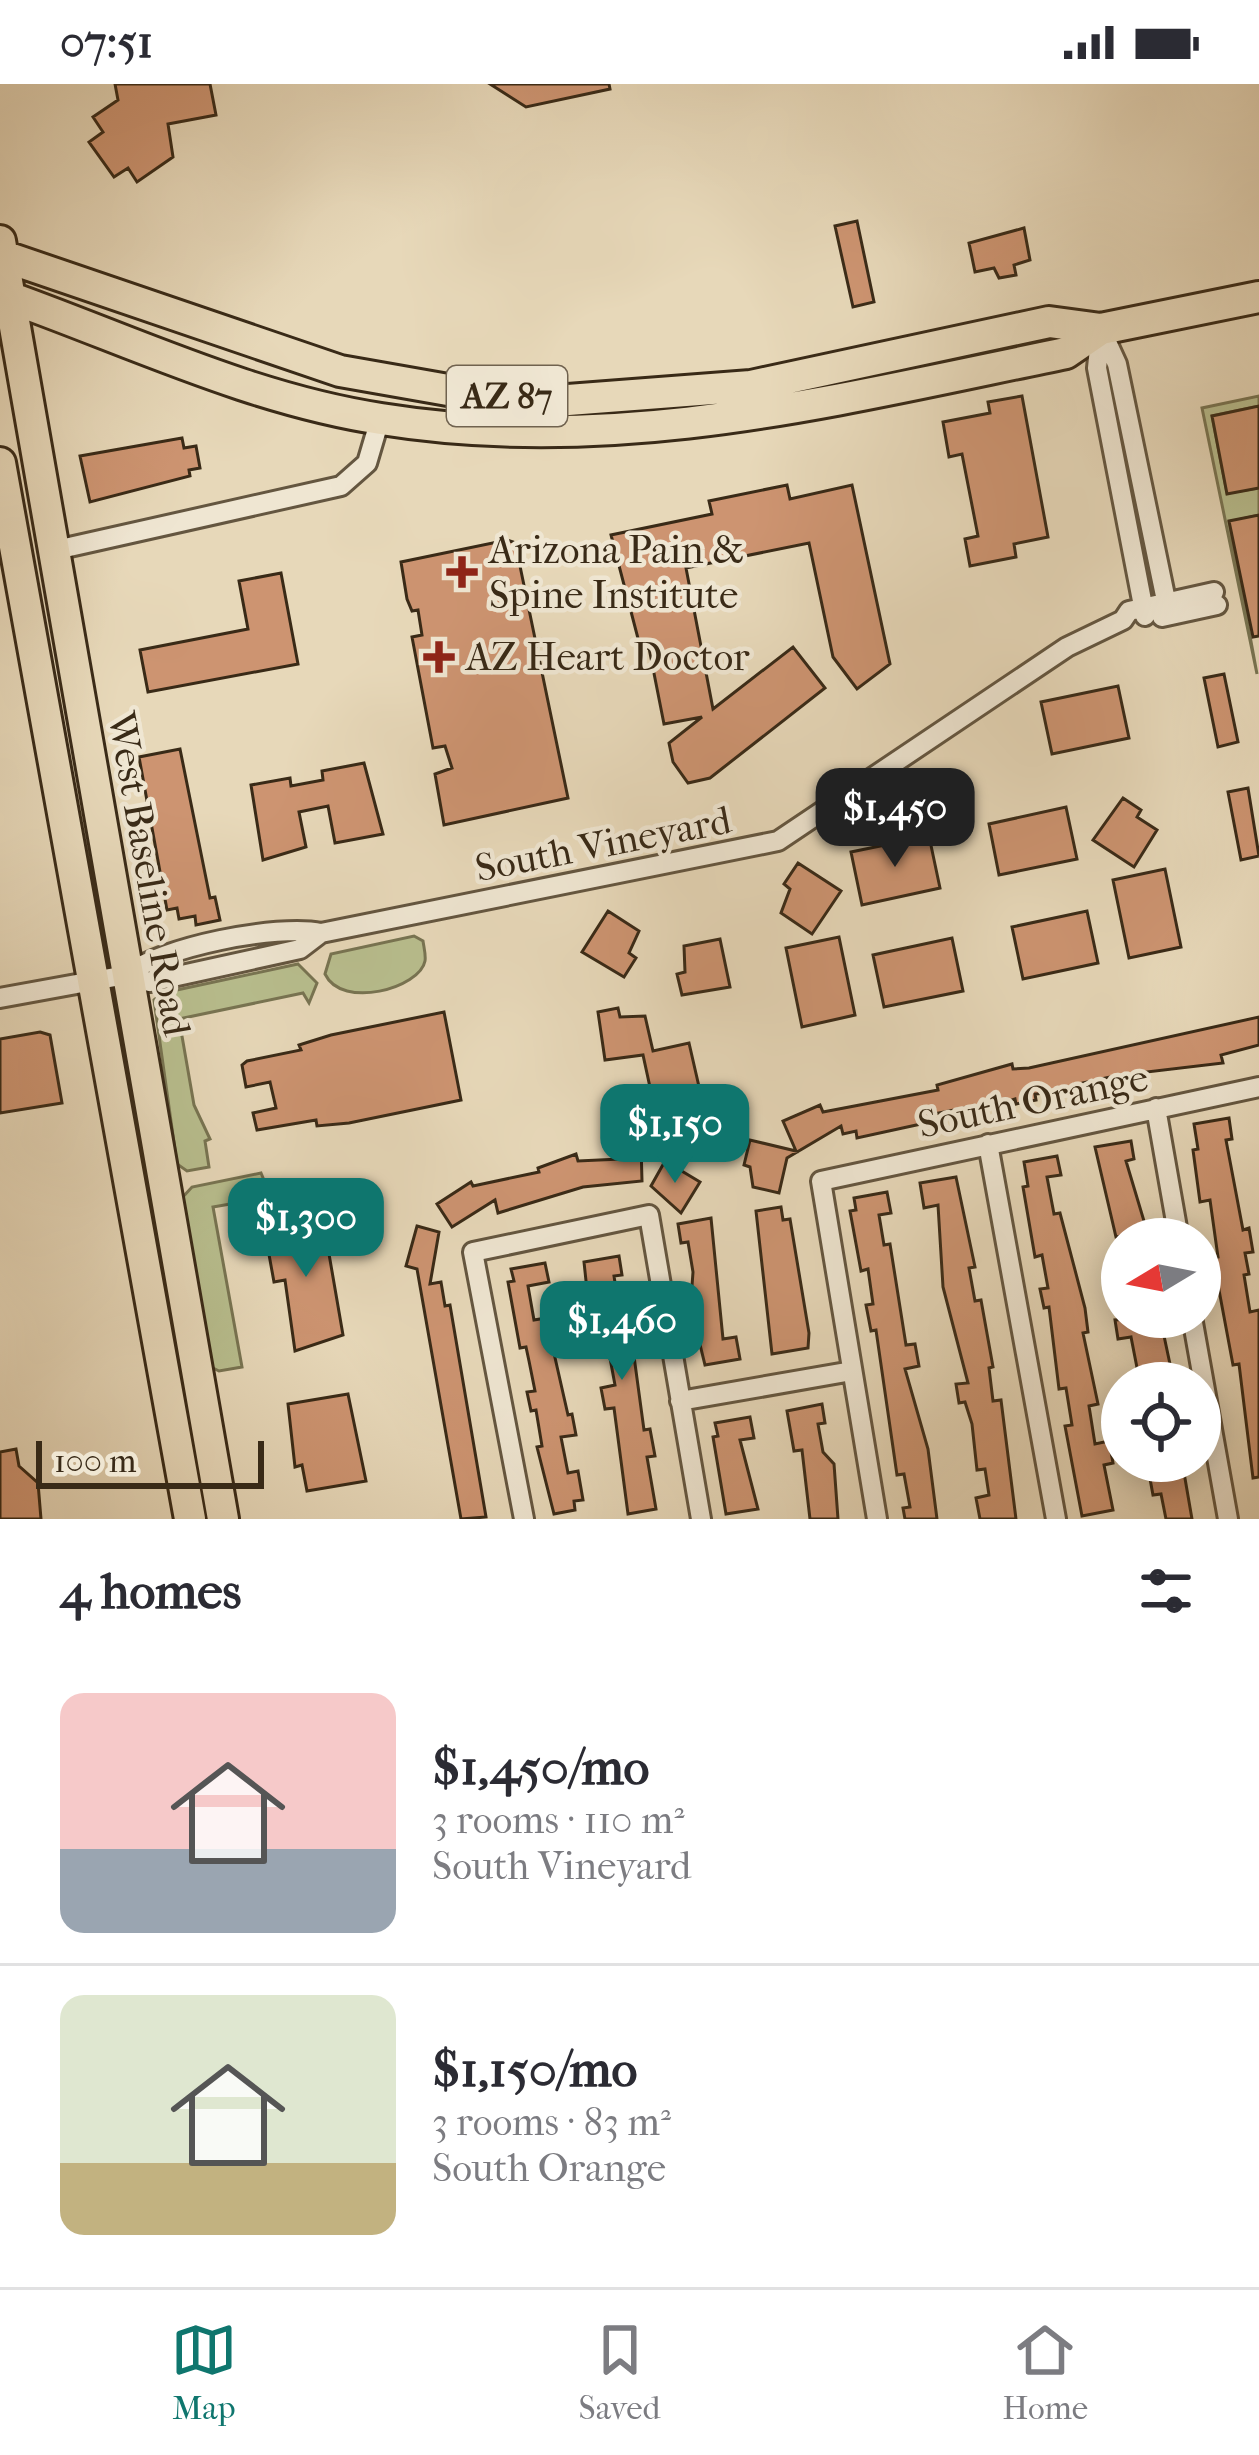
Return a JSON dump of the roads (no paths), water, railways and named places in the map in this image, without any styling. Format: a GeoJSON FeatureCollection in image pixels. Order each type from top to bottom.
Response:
{"type":"FeatureCollection","features":[{"type":"Feature","properties":{"kind":"main road","name":"West Baseline Road"},"geometry":{"type":"LineString","coordinates":[[1,251],[5,296],[56,550],[223,1519]]}},
{"type":"Feature","properties":{"kind":"main road","name":"AZ 87"},"geometry":{"type":"LineString","coordinates":[[1,251],[340,371],[465,393],[550,399],[628,400],[751,386],[1049,322],[1101,329],[1259,297]]}},
{"type":"Feature","properties":{"kind":"main road","name":"AZ 87"},"geometry":{"type":"LineString","coordinates":[[5,296],[251,387],[380,419],[540,430],[701,425],[1066,353],[1101,329]]}},
{"type":"Feature","properties":{"kind":"main road","name":"West Baseline Road"},"geometry":{"type":"LineString","coordinates":[[0,463],[190,1519]]}},
{"type":"Feature","properties":{"kind":"street"},"geometry":{"type":"LineString","coordinates":[[1101,329],[1117,364],[1168,609]]}},
{"type":"Feature","properties":{"kind":"street"},"geometry":{"type":"LineString","coordinates":[[1101,329],[1096,368],[1145,614]]}},
{"type":"Feature","properties":{"kind":"street"},"geometry":{"type":"LineString","coordinates":[[56,550],[341,486],[368,464],[380,419]]}},
{"type":"Feature","properties":{"kind":"street","name":"South Vineyard"},"geometry":{"type":"LineString","coordinates":[[0,998],[126,976],[150,982],[300,949],[321,933],[778,841],[1067,647],[1123,620],[1215,598]]}},
{"type":"Feature","properties":{"kind":"street","name":"South Orange"},"geometry":{"type":"LineString","coordinates":[[852,1371],[821,1181],[1259,1087]]}},
{"type":"Feature","properties":{"kind":"street"},"geometry":{"type":"LineString","coordinates":[[1156,1108],[1175,1218]]}},
{"type":"Feature","properties":{"kind":"street"},"geometry":{"type":"LineString","coordinates":[[988,1144],[1056,1519]]}},
{"type":"Feature","properties":{"kind":"street"},"geometry":{"type":"LineString","coordinates":[[524,1519],[473,1252],[649,1215],[701,1519]]}},
{"type":"Feature","properties":{"kind":"street"},"geometry":{"type":"LineString","coordinates":[[1196,1338],[1228,1519]]}},
{"type":"Feature","properties":{"kind":"street"},"geometry":{"type":"LineString","coordinates":[[680,1401],[852,1371],[877,1519]]}},
{"type":"Feature","properties":{"kind":"place","name":"Arizona Pain & Spine Institute"},"geometry":{"type":"Point","coordinates":[462,572]}},
{"type":"Feature","properties":{"kind":"place","name":"AZ Heart Doctor"},"geometry":{"type":"Point","coordinates":[439,657]}}]}
